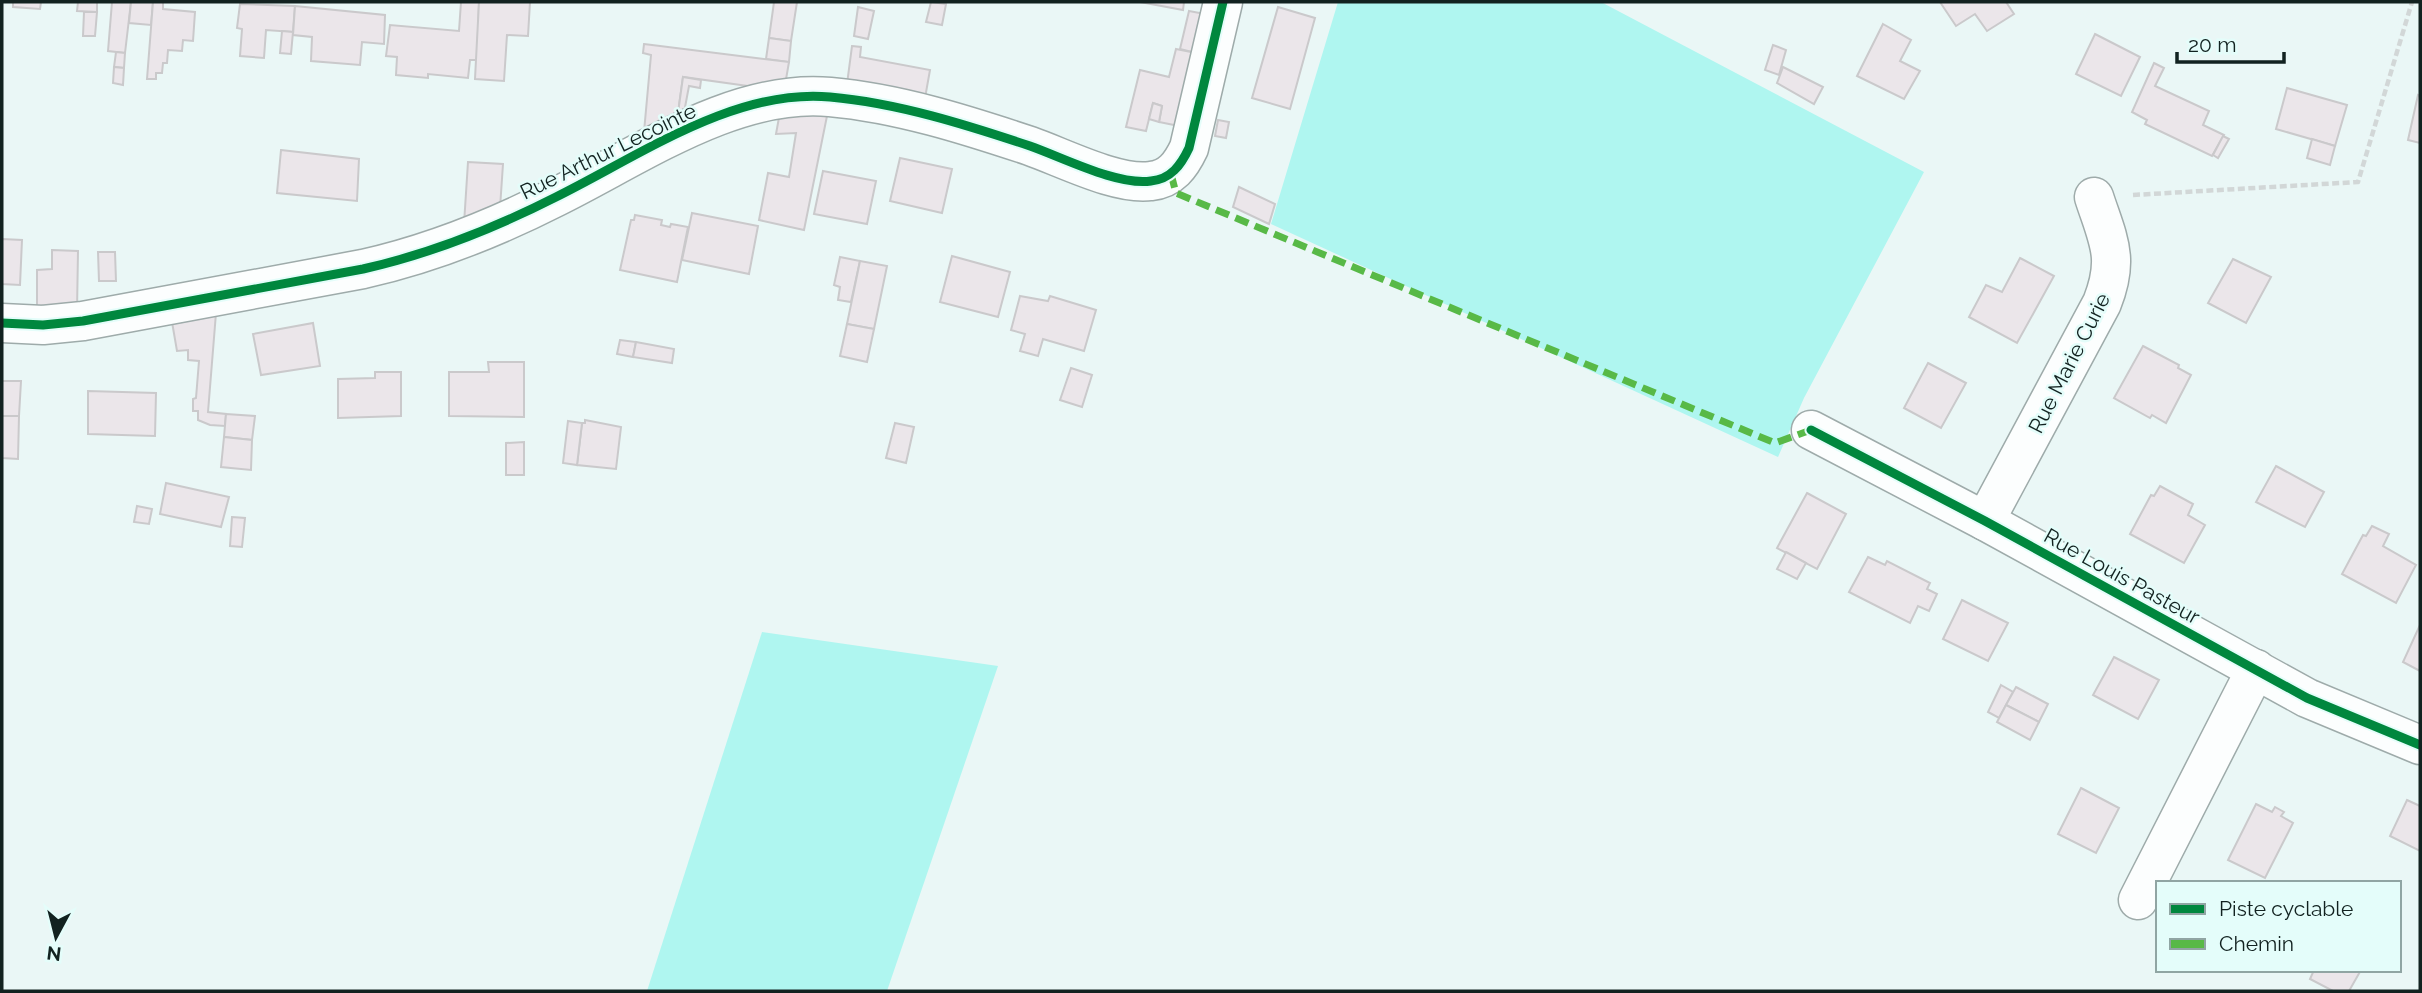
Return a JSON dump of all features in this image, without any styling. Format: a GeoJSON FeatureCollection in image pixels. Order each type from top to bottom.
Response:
{"type":"FeatureCollection","features":[{"type":"Feature","properties":{"kind":"street","name":"Rue Arthur Lecointe"},"geometry":{"type":"LineString","coordinates":[[2,323],[43,325],[83,321],[408,259],[523,213],[711,119],[758,102],[778,98],[824,97],[890,107],[1028,146],[1125,180],[1151,182],[1161,179],[1178,167],[1189,148],[1223,2]]}},
{"type":"Feature","properties":{"kind":"street","name":"Rue Marie Curie"},"geometry":{"type":"LineString","coordinates":[[1985,521],[2109,286],[2112,252],[2094,197]]}},
{"type":"Feature","properties":{"kind":"street","name":"Rue Louis Pasteur"},"geometry":{"type":"LineString","coordinates":[[1811,430],[1985,521],[2307,698],[2420,745]]}},
{"type":"Feature","properties":{"kind":"street"},"geometry":{"type":"LineString","coordinates":[[2138,900],[2256,669]]}},
{"type":"Feature","properties":{"kind":"path"},"geometry":{"type":"LineString","coordinates":[[2094,197],[2358,182],[2412,2]]}},
{"type":"Feature","properties":{"kind":"shaded area"},"geometry":{"type":"Polygon","coordinates":[[[1338,2],[1601,2],[1924,172],[1804,398],[1778,457],[1271,224],[1338,2]]]}},
{"type":"Feature","properties":{"kind":"shaded area"},"geometry":{"type":"Polygon","coordinates":[[[762,632],[998,666],[887,991],[647,991],[762,632]]]}},
{"type":"Feature","properties":{"kind":"building"},"geometry":{"type":"Polygon","coordinates":[[[13,2],[41,2],[40,9],[13,7],[13,2]]]}},
{"type":"Feature","properties":{"kind":"building"},"geometry":{"type":"Polygon","coordinates":[[[78,2],[97,2],[97,12],[77,11],[78,2]]]}},
{"type":"Feature","properties":{"kind":"building"},"geometry":{"type":"Polygon","coordinates":[[[112,2],[131,2],[125,53],[108,51],[112,2]]]}},
{"type":"Feature","properties":{"kind":"building"},"geometry":{"type":"Polygon","coordinates":[[[131,2],[153,2],[151,25],[129,23],[131,2]]]}},
{"type":"Feature","properties":{"kind":"building"},"geometry":{"type":"Polygon","coordinates":[[[153,2],[163,2],[163,9],[195,12],[193,41],[183,40],[182,51],[168,50],[167,63],[163,63],[162,73],[156,73],[156,79],[147,79],[153,2]]]}},
{"type":"Feature","properties":{"kind":"building"},"geometry":{"type":"Polygon","coordinates":[[[461,2],[479,2],[477,60],[470,60],[468,78],[428,74],[428,78],[396,75],[397,57],[386,56],[390,25],[459,31],[461,2]]]}},
{"type":"Feature","properties":{"kind":"building"},"geometry":{"type":"Polygon","coordinates":[[[479,2],[530,2],[528,36],[507,35],[504,81],[475,79],[479,2]]]}},
{"type":"Feature","properties":{"kind":"building"},"geometry":{"type":"Polygon","coordinates":[[[774,2],[797,2],[791,41],[769,38],[774,2]]]}},
{"type":"Feature","properties":{"kind":"building"},"geometry":{"type":"Polygon","coordinates":[[[931,2],[946,4],[942,25],[926,22],[931,2]]]}},
{"type":"Feature","properties":{"kind":"building"},"geometry":{"type":"Polygon","coordinates":[[[1140,2],[1184,2],[1183,10],[1140,2]]]}},
{"type":"Feature","properties":{"kind":"building"},"geometry":{"type":"Polygon","coordinates":[[[1940,2],[2006,2],[2014,14],[1987,31],[1975,14],[1956,26],[1940,2]]]}},
{"type":"Feature","properties":{"kind":"building"},"geometry":{"type":"Polygon","coordinates":[[[240,4],[295,6],[293,32],[266,30],[264,58],[240,56],[242,29],[237,28],[240,4]]]}},
{"type":"Feature","properties":{"kind":"building"},"geometry":{"type":"Polygon","coordinates":[[[295,6],[385,15],[384,44],[362,42],[360,65],[311,61],[312,37],[293,35],[295,6]]]}},
{"type":"Feature","properties":{"kind":"building"},"geometry":{"type":"Polygon","coordinates":[[[858,7],[874,11],[868,39],[854,36],[858,7]]]}},
{"type":"Feature","properties":{"kind":"building"},"geometry":{"type":"Polygon","coordinates":[[[1278,7],[1315,18],[1290,109],[1252,98],[1278,7]]]}},
{"type":"Feature","properties":{"kind":"building"},"geometry":{"type":"Polygon","coordinates":[[[1189,11],[1205,14],[1196,53],[1180,49],[1189,11]]]}},
{"type":"Feature","properties":{"kind":"building"},"geometry":{"type":"Polygon","coordinates":[[[84,12],[97,12],[95,36],[83,36],[84,12]]]}},
{"type":"Feature","properties":{"kind":"building"},"geometry":{"type":"Polygon","coordinates":[[[1883,24],[1911,40],[1900,61],[1920,71],[1904,99],[1857,76],[1883,24]]]}},
{"type":"Feature","properties":{"kind":"building"},"geometry":{"type":"Polygon","coordinates":[[[282,31],[293,32],[291,54],[280,53],[282,31]]]}},
{"type":"Feature","properties":{"kind":"building"},"geometry":{"type":"Polygon","coordinates":[[[2095,34],[2140,57],[2121,96],[2076,74],[2095,34]]]}},
{"type":"Feature","properties":{"kind":"building"},"geometry":{"type":"Polygon","coordinates":[[[769,38],[791,41],[789,62],[766,59],[769,38]]]}},
{"type":"Feature","properties":{"kind":"building"},"geometry":{"type":"Polygon","coordinates":[[[644,44],[789,62],[784,91],[683,77],[677,120],[644,132],[651,55],[643,53],[644,44]]]}},
{"type":"Feature","properties":{"kind":"building"},"geometry":{"type":"Polygon","coordinates":[[[1773,45],[1786,50],[1779,75],[1765,70],[1773,45]]]}},
{"type":"Feature","properties":{"kind":"building"},"geometry":{"type":"Polygon","coordinates":[[[852,46],[861,47],[860,57],[930,70],[925,98],[847,84],[852,46]]]}},
{"type":"Feature","properties":{"kind":"building"},"geometry":{"type":"Polygon","coordinates":[[[1176,49],[1196,53],[1179,126],[1159,122],[1162,106],[1153,103],[1146,131],[1126,127],[1140,70],[1169,77],[1176,49]]]}},
{"type":"Feature","properties":{"kind":"building"},"geometry":{"type":"Polygon","coordinates":[[[116,52],[125,53],[124,68],[114,67],[116,52]]]}},
{"type":"Feature","properties":{"kind":"building"},"geometry":{"type":"Polygon","coordinates":[[[2154,63],[2164,68],[2155,86],[2209,111],[2203,125],[2224,135],[2212,156],[2145,124],[2147,120],[2132,112],[2154,63]]]}},
{"type":"Feature","properties":{"kind":"building"},"geometry":{"type":"Polygon","coordinates":[[[114,67],[124,68],[123,85],[113,83],[114,67]]]}},
{"type":"Feature","properties":{"kind":"building"},"geometry":{"type":"Polygon","coordinates":[[[1783,67],[1823,87],[1814,104],[1777,83],[1783,67]]]}},
{"type":"Feature","properties":{"kind":"building"},"geometry":{"type":"Polygon","coordinates":[[[683,77],[701,80],[700,88],[689,86],[683,118],[677,120],[683,77]]]}},
{"type":"Feature","properties":{"kind":"building"},"geometry":{"type":"Polygon","coordinates":[[[2287,88],[2347,105],[2335,146],[2276,129],[2287,88]]]}},
{"type":"Feature","properties":{"kind":"building"},"geometry":{"type":"Polygon","coordinates":[[[2418,95],[2420,96],[2420,143],[2408,140],[2418,95]]]}},
{"type":"Feature","properties":{"kind":"building"},"geometry":{"type":"Polygon","coordinates":[[[1153,103],[1162,106],[1159,122],[1149,119],[1153,103]]]}},
{"type":"Feature","properties":{"kind":"building"},"geometry":{"type":"Polygon","coordinates":[[[828,111],[804,230],[759,220],[768,173],[789,177],[796,133],[776,134],[780,112],[828,111]]]}},
{"type":"Feature","properties":{"kind":"building"},"geometry":{"type":"Polygon","coordinates":[[[1218,120],[1229,122],[1226,138],[1215,136],[1218,120]]]}},
{"type":"Feature","properties":{"kind":"building"},"geometry":{"type":"Polygon","coordinates":[[[2223,136],[2229,139],[2218,158],[2213,155],[2223,136]]]}},
{"type":"Feature","properties":{"kind":"building"},"geometry":{"type":"Polygon","coordinates":[[[2312,139],[2335,146],[2330,165],[2307,158],[2312,139]]]}},
{"type":"Feature","properties":{"kind":"building"},"geometry":{"type":"Polygon","coordinates":[[[281,150],[359,159],[357,201],[277,193],[281,150]]]}},
{"type":"Feature","properties":{"kind":"building"},"geometry":{"type":"Polygon","coordinates":[[[900,158],[952,169],[942,213],[890,201],[900,158]]]}},
{"type":"Feature","properties":{"kind":"building"},"geometry":{"type":"Polygon","coordinates":[[[468,162],[503,164],[500,208],[464,224],[468,162]]]}},
{"type":"Feature","properties":{"kind":"building"},"geometry":{"type":"Polygon","coordinates":[[[823,171],[876,181],[867,224],[814,214],[823,171]]]}},
{"type":"Feature","properties":{"kind":"building"},"geometry":{"type":"Polygon","coordinates":[[[1239,187],[1275,204],[1269,224],[1233,207],[1239,187]]]}},
{"type":"Feature","properties":{"kind":"building"},"geometry":{"type":"Polygon","coordinates":[[[692,213],[758,226],[749,274],[682,260],[692,213]]]}},
{"type":"Feature","properties":{"kind":"building"},"geometry":{"type":"Polygon","coordinates":[[[635,215],[662,220],[661,225],[688,227],[677,282],[620,270],[631,220],[634,220],[635,215]]]}},
{"type":"Feature","properties":{"kind":"building"},"geometry":{"type":"Polygon","coordinates":[[[2,239],[22,240],[20,285],[2,284],[2,239]]]}},
{"type":"Feature","properties":{"kind":"building"},"geometry":{"type":"Polygon","coordinates":[[[52,250],[78,251],[77,311],[37,311],[37,270],[52,269],[52,250]]]}},
{"type":"Feature","properties":{"kind":"building"},"geometry":{"type":"Polygon","coordinates":[[[98,252],[115,252],[116,281],[99,281],[98,252]]]}},
{"type":"Feature","properties":{"kind":"building"},"geometry":{"type":"Polygon","coordinates":[[[952,256],[1010,272],[998,317],[940,302],[952,256]]]}},
{"type":"Feature","properties":{"kind":"building"},"geometry":{"type":"Polygon","coordinates":[[[840,257],[860,261],[851,302],[838,300],[840,287],[834,285],[840,257]]]}},
{"type":"Feature","properties":{"kind":"building"},"geometry":{"type":"Polygon","coordinates":[[[2020,258],[2054,276],[2017,343],[1969,317],[1986,285],[2002,292],[2020,258]]]}},
{"type":"Feature","properties":{"kind":"building"},"geometry":{"type":"Polygon","coordinates":[[[2233,259],[2271,277],[2246,323],[2208,303],[2233,259]]]}},
{"type":"Feature","properties":{"kind":"building"},"geometry":{"type":"Polygon","coordinates":[[[860,261],[887,266],[874,329],[847,324],[860,261]]]}},
{"type":"Feature","properties":{"kind":"building"},"geometry":{"type":"Polygon","coordinates":[[[1020,296],[1048,301],[1050,296],[1096,310],[1084,351],[1043,339],[1038,356],[1020,351],[1025,334],[1011,330],[1020,296]]]}},
{"type":"Feature","properties":{"kind":"building"},"geometry":{"type":"Polygon","coordinates":[[[216,313],[208,412],[226,414],[225,426],[210,425],[198,420],[198,411],[193,411],[199,361],[188,360],[188,350],[177,351],[172,322],[216,313]]]}},
{"type":"Feature","properties":{"kind":"building"},"geometry":{"type":"Polygon","coordinates":[[[313,323],[320,366],[261,375],[253,334],[313,323]]]}},
{"type":"Feature","properties":{"kind":"building"},"geometry":{"type":"Polygon","coordinates":[[[847,324],[874,329],[867,362],[840,356],[847,324]]]}},
{"type":"Feature","properties":{"kind":"building"},"geometry":{"type":"Polygon","coordinates":[[[620,340],[636,342],[633,357],[617,354],[620,340]]]}},
{"type":"Feature","properties":{"kind":"building"},"geometry":{"type":"Polygon","coordinates":[[[636,342],[674,349],[672,363],[633,357],[636,342]]]}},
{"type":"Feature","properties":{"kind":"building"},"geometry":{"type":"Polygon","coordinates":[[[2143,346],[2179,365],[2178,368],[2191,375],[2166,423],[2152,415],[2150,418],[2114,398],[2143,346]]]}},
{"type":"Feature","properties":{"kind":"building"},"geometry":{"type":"Polygon","coordinates":[[[488,362],[524,362],[524,417],[449,416],[449,372],[489,372],[488,362]]]}},
{"type":"Feature","properties":{"kind":"building"},"geometry":{"type":"Polygon","coordinates":[[[1928,363],[1966,383],[1941,428],[1904,408],[1928,363]]]}},
{"type":"Feature","properties":{"kind":"building"},"geometry":{"type":"Polygon","coordinates":[[[1071,368],[1092,375],[1082,407],[1060,400],[1071,368]]]}},
{"type":"Feature","properties":{"kind":"building"},"geometry":{"type":"Polygon","coordinates":[[[375,372],[401,372],[401,416],[338,418],[338,379],[375,378],[375,372]]]}},
{"type":"Feature","properties":{"kind":"building"},"geometry":{"type":"Polygon","coordinates":[[[2,381],[21,381],[19,416],[2,416],[2,381]]]}},
{"type":"Feature","properties":{"kind":"building"},"geometry":{"type":"Polygon","coordinates":[[[88,391],[156,393],[155,436],[88,434],[88,391]]]}},
{"type":"Feature","properties":{"kind":"building"},"geometry":{"type":"Polygon","coordinates":[[[226,414],[255,416],[252,440],[224,437],[226,414]]]}},
{"type":"Feature","properties":{"kind":"building"},"geometry":{"type":"Polygon","coordinates":[[[2,416],[19,416],[18,459],[2,458],[2,416]]]}},
{"type":"Feature","properties":{"kind":"building"},"geometry":{"type":"Polygon","coordinates":[[[585,420],[621,427],[616,469],[577,465],[582,423],[585,423],[585,420]]]}},
{"type":"Feature","properties":{"kind":"building"},"geometry":{"type":"Polygon","coordinates":[[[568,421],[582,423],[577,465],[563,463],[568,421]]]}},
{"type":"Feature","properties":{"kind":"building"},"geometry":{"type":"Polygon","coordinates":[[[895,423],[914,427],[906,463],[886,458],[895,423]]]}},
{"type":"Feature","properties":{"kind":"building"},"geometry":{"type":"Polygon","coordinates":[[[224,437],[252,440],[251,470],[221,467],[224,437]]]}},
{"type":"Feature","properties":{"kind":"building"},"geometry":{"type":"Polygon","coordinates":[[[524,442],[524,475],[506,475],[506,443],[524,442]]]}},
{"type":"Feature","properties":{"kind":"building"},"geometry":{"type":"Polygon","coordinates":[[[2276,466],[2324,492],[2305,527],[2256,502],[2276,466]]]}},
{"type":"Feature","properties":{"kind":"building"},"geometry":{"type":"Polygon","coordinates":[[[166,483],[229,497],[221,527],[160,514],[166,483]]]}},
{"type":"Feature","properties":{"kind":"building"},"geometry":{"type":"Polygon","coordinates":[[[2160,486],[2193,504],[2188,515],[2205,525],[2184,563],[2130,534],[2151,495],[2154,496],[2160,486]]]}},
{"type":"Feature","properties":{"kind":"building"},"geometry":{"type":"Polygon","coordinates":[[[1807,493],[1846,514],[1817,569],[1777,548],[1807,493]]]}},
{"type":"Feature","properties":{"kind":"building"},"geometry":{"type":"Polygon","coordinates":[[[137,506],[152,509],[149,524],[134,522],[137,506]]]}},
{"type":"Feature","properties":{"kind":"building"},"geometry":{"type":"Polygon","coordinates":[[[232,517],[245,518],[242,547],[230,546],[232,517]]]}},
{"type":"Feature","properties":{"kind":"building"},"geometry":{"type":"Polygon","coordinates":[[[2372,526],[2389,534],[2383,546],[2416,565],[2396,603],[2342,574],[2363,535],[2366,536],[2372,526]]]}},
{"type":"Feature","properties":{"kind":"building"},"geometry":{"type":"Polygon","coordinates":[[[1786,552],[1806,563],[1797,579],[1777,569],[1786,552]]]}},
{"type":"Feature","properties":{"kind":"building"},"geometry":{"type":"Polygon","coordinates":[[[1868,557],[1885,565],[1887,561],[1930,583],[1927,589],[1937,594],[1929,611],[1918,606],[1910,623],[1849,592],[1868,557]]]}},
{"type":"Feature","properties":{"kind":"building"},"geometry":{"type":"Polygon","coordinates":[[[1962,600],[2008,623],[1988,661],[1943,639],[1962,600]]]}},
{"type":"Feature","properties":{"kind":"building"},"geometry":{"type":"Polygon","coordinates":[[[2420,625],[2420,671],[2403,662],[2420,625]]]}},
{"type":"Feature","properties":{"kind":"building"},"geometry":{"type":"Polygon","coordinates":[[[2114,657],[2159,680],[2138,719],[2093,695],[2114,657]]]}},
{"type":"Feature","properties":{"kind":"building"},"geometry":{"type":"Polygon","coordinates":[[[2001,685],[2013,692],[1999,718],[1988,712],[2001,685]]]}},
{"type":"Feature","properties":{"kind":"building"},"geometry":{"type":"Polygon","coordinates":[[[2016,687],[2048,704],[2039,722],[2006,705],[2016,687]]]}},
{"type":"Feature","properties":{"kind":"building"},"geometry":{"type":"Polygon","coordinates":[[[2006,705],[2039,722],[2030,740],[1997,722],[2006,705]]]}},
{"type":"Feature","properties":{"kind":"building"},"geometry":{"type":"Polygon","coordinates":[[[2081,788],[2119,808],[2096,853],[2058,834],[2081,788]]]}},
{"type":"Feature","properties":{"kind":"building"},"geometry":{"type":"Polygon","coordinates":[[[2407,800],[2420,806],[2420,851],[2390,836],[2407,800]]]}},
{"type":"Feature","properties":{"kind":"building"},"geometry":{"type":"Polygon","coordinates":[[[2256,804],[2272,812],[2275,807],[2284,812],[2281,816],[2293,823],[2265,878],[2228,860],[2256,804]]]}},
{"type":"Feature","properties":{"kind":"building"},"geometry":{"type":"Polygon","coordinates":[[[2313,972],[2360,972],[2349,991],[2333,991],[2310,979],[2313,972]]]}},
{"type":"Feature","properties":{"kind":"marked path"},"geometry":{"type":"LineString","coordinates":[[1171,174],[1176,193],[1775,443],[1811,430]]}},
{"type":"Feature","properties":{"kind":"cycle path"},"geometry":{"type":"LineString","coordinates":[[2,323],[43,325],[83,321],[388,263],[462,239],[510,219],[688,128],[759,103],[794,97],[830,97],[881,104],[1006,138],[1107,175],[1138,181],[1158,180],[1174,170],[1189,148],[1223,2]]}},
{"type":"Feature","properties":{"kind":"cycle path"},"geometry":{"type":"LineString","coordinates":[[1811,430],[1985,521],[2307,698],[2420,745]]}}]}
